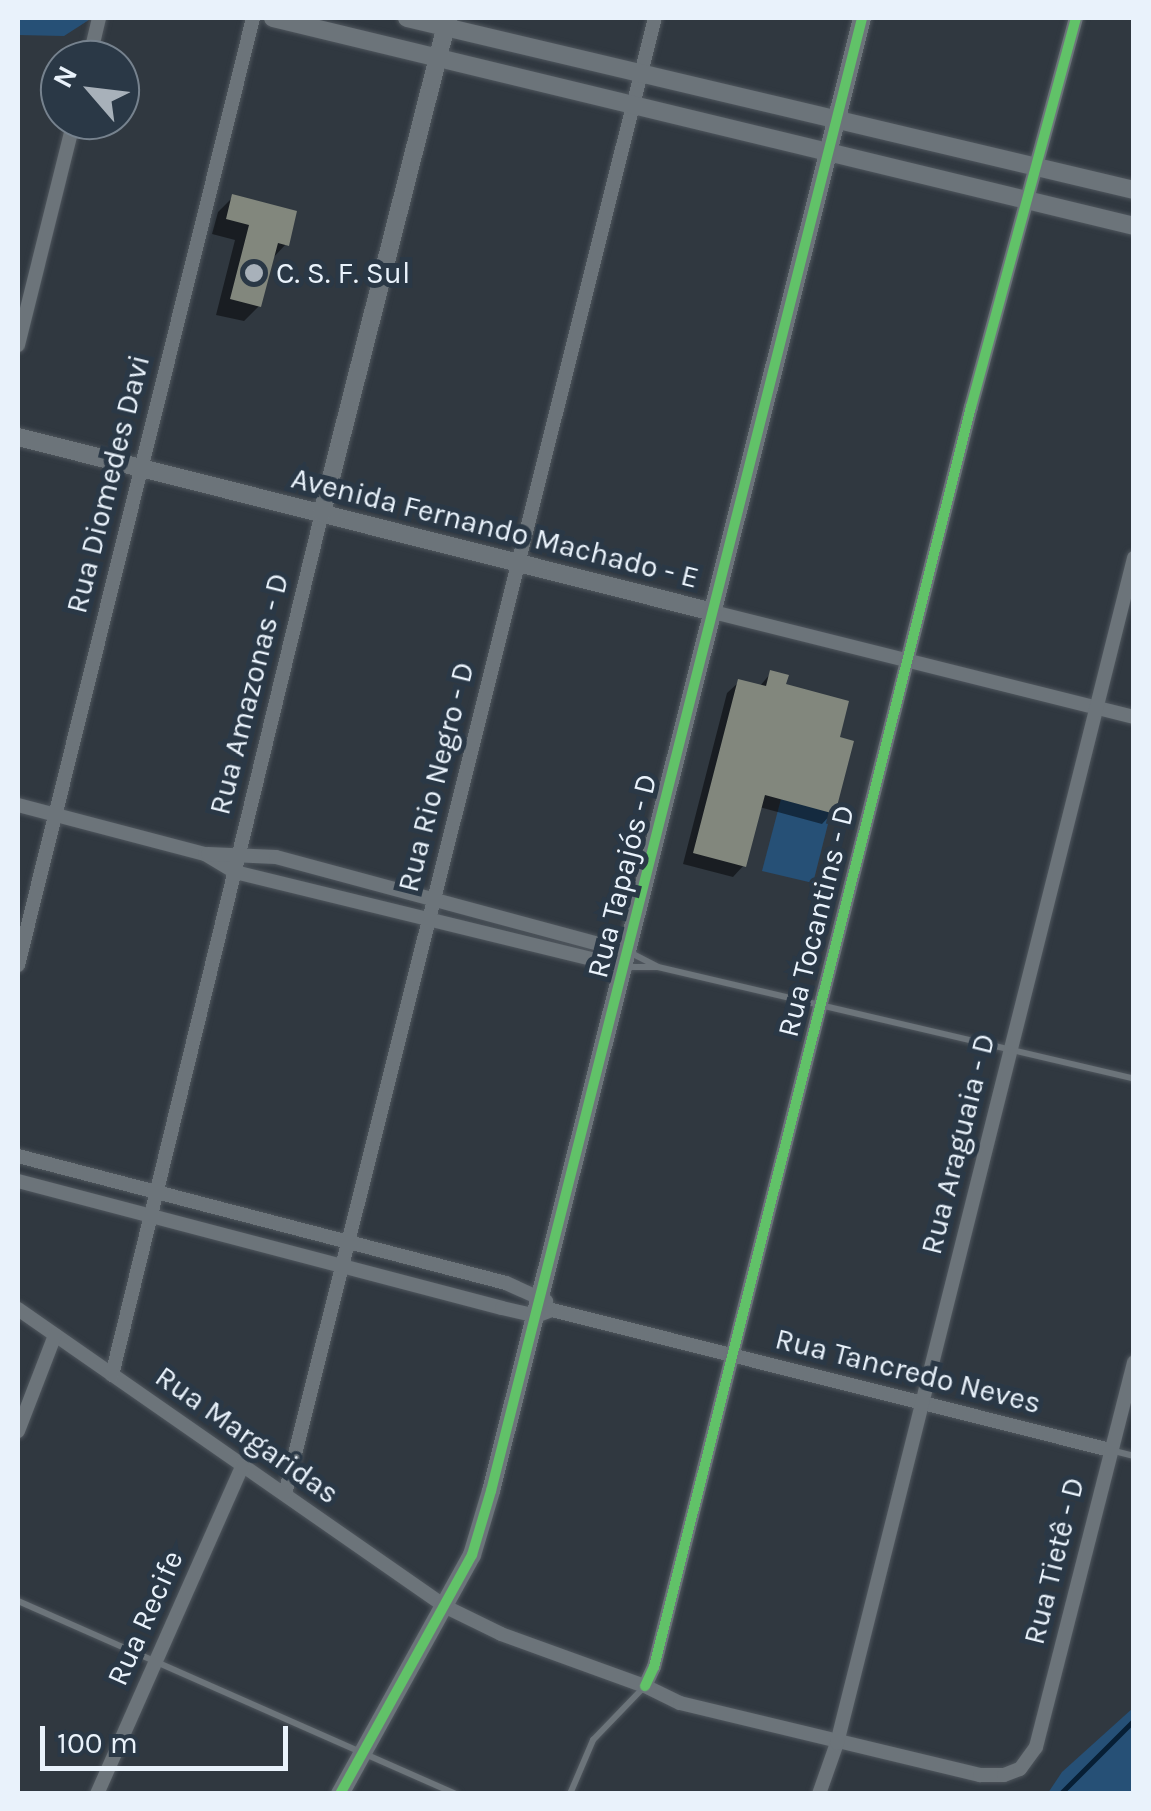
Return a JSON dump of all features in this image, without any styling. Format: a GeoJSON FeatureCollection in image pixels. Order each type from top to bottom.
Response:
{"type":"FeatureCollection","features":[{"type":"Feature","properties":{"kind":"street","name":"Rua Diomedes Davi"},"geometry":{"type":"LineString","coordinates":[[18,964],[253,18]]}},
{"type":"Feature","properties":{"kind":"street"},"geometry":{"type":"LineString","coordinates":[[272,18],[1134,226]]}},
{"type":"Feature","properties":{"kind":"street"},"geometry":{"type":"LineString","coordinates":[[407,18],[447,22],[640,74],[1134,190]]}},
{"type":"Feature","properties":{"kind":"street","name":"Rua Rio Negro - D"},"geometry":{"type":"LineString","coordinates":[[285,1494],[655,18]]}},
{"type":"Feature","properties":{"kind":"street","name":"Rua Tapajós - D"},"geometry":{"type":"LineString","coordinates":[[340,1794],[472,1555],[543,1307],[862,18]]}},
{"type":"Feature","properties":{"kind":"street","name":"Rua Tocantins - D"},"geometry":{"type":"LineString","coordinates":[[645,1686],[1076,18]]}},
{"type":"Feature","properties":{"kind":"street","name":"Rua Amazonas - D"},"geometry":{"type":"LineString","coordinates":[[112,1375],[322,513],[447,22]]}},
{"type":"Feature","properties":{"kind":"street"},"geometry":{"type":"LineString","coordinates":[[18,345],[69,140]]}},
{"type":"Feature","properties":{"kind":"street","name":"Avenida Fernando Machado - E"},"geometry":{"type":"LineString","coordinates":[[18,437],[1134,717]]}},
{"type":"Feature","properties":{"kind":"street","name":"Rua Araguaia - D"},"geometry":{"type":"LineString","coordinates":[[819,1794],[837,1743],[1134,558]]}},
{"type":"Feature","properties":{"kind":"street"},"geometry":{"type":"LineString","coordinates":[[18,805],[205,854],[235,872],[427,922],[628,960]]}},
{"type":"Feature","properties":{"kind":"street"},"geometry":{"type":"LineString","coordinates":[[205,854],[239,852],[433,897],[628,960]]}},
{"type":"Feature","properties":{"kind":"street","name":"Rua Tancredo Neves"},"geometry":{"type":"LineString","coordinates":[[18,1156],[348,1242],[543,1307]]}},
{"type":"Feature","properties":{"kind":"street","name":"Rua Tancredo Neves"},"geometry":{"type":"LineString","coordinates":[[18,1180],[341,1268],[543,1307],[1110,1450]]}},
{"type":"Feature","properties":{"kind":"street","name":"Rua Margaridas"},"geometry":{"type":"LineString","coordinates":[[18,1309],[446,1607],[546,1652],[645,1686],[680,1703],[980,1775],[1004,1776],[1020,1769]]}},
{"type":"Feature","properties":{"kind":"street"},"geometry":{"type":"LineString","coordinates":[[18,1431],[55,1336]]}},
{"type":"Feature","properties":{"kind":"street","name":"Rua Tietê - D"},"geometry":{"type":"LineString","coordinates":[[1020,1769],[1036,1747],[1134,1362]]}},
{"type":"Feature","properties":{"kind":"street","name":"Rua Recife"},"geometry":{"type":"LineString","coordinates":[[97,1794],[243,1465]]}},
{"type":"Feature","properties":{"kind":"lane"},"geometry":{"type":"LineString","coordinates":[[628,960],[658,967]]}},
{"type":"Feature","properties":{"kind":"lane"},"geometry":{"type":"LineString","coordinates":[[628,960],[1134,1079]]}},
{"type":"Feature","properties":{"kind":"lane","name":"Rua Tancredo Neves"},"geometry":{"type":"LineString","coordinates":[[1110,1450],[1134,1456]]}},
{"type":"Feature","properties":{"kind":"lane"},"geometry":{"type":"LineString","coordinates":[[18,1601],[454,1794]]}},
{"type":"Feature","properties":{"kind":"lane"},"geometry":{"type":"LineString","coordinates":[[570,1794],[593,1740],[645,1686]]}},
{"type":"Feature","properties":{"kind":"shaded area"},"geometry":{"type":"Polygon","coordinates":[[[18,18],[92,18],[64,36],[18,35],[18,18]]]}},
{"type":"Feature","properties":{"kind":"shaded area"},"geometry":{"type":"Polygon","coordinates":[[[781,799],[831,812],[813,883],[762,871],[781,799]]]}},
{"type":"Feature","properties":{"kind":"shaded area"},"geometry":{"type":"Polygon","coordinates":[[[1133,1708],[1133,1793],[1048,1793],[1062,1772],[1133,1708]]]}},
{"type":"Feature","properties":{"kind":"building","name":"C. S. F. Sul"},"geometry":{"type":"Polygon","coordinates":[[[232,194],[297,211],[289,246],[278,243],[261,307],[230,299],[249,225],[226,219],[232,194]]]}},
{"type":"Feature","properties":{"kind":"building"},"geometry":{"type":"Polygon","coordinates":[[[770,670],[789,675],[786,684],[849,701],[840,737],[854,741],[835,814],[765,795],[746,867],[693,853],[738,679],[766,686],[770,670]]]}},
{"type":"Feature","properties":{"kind":"waterway"},"geometry":{"type":"LineString","coordinates":[[1060,1794],[1134,1720]]}},
{"type":"Feature","properties":{"kind":"cycle path"},"geometry":{"type":"LineString","coordinates":[[340,1794],[472,1555],[491,1491],[862,18]]}},
{"type":"Feature","properties":{"kind":"cycle path"},"geometry":{"type":"LineString","coordinates":[[645,1686],[654,1667],[971,407],[1076,18]]}},
{"type":"Feature","properties":{"kind":"place","name":"C. S. F. Sul"},"geometry":{"type":"Point","coordinates":[254,273]}}]}
